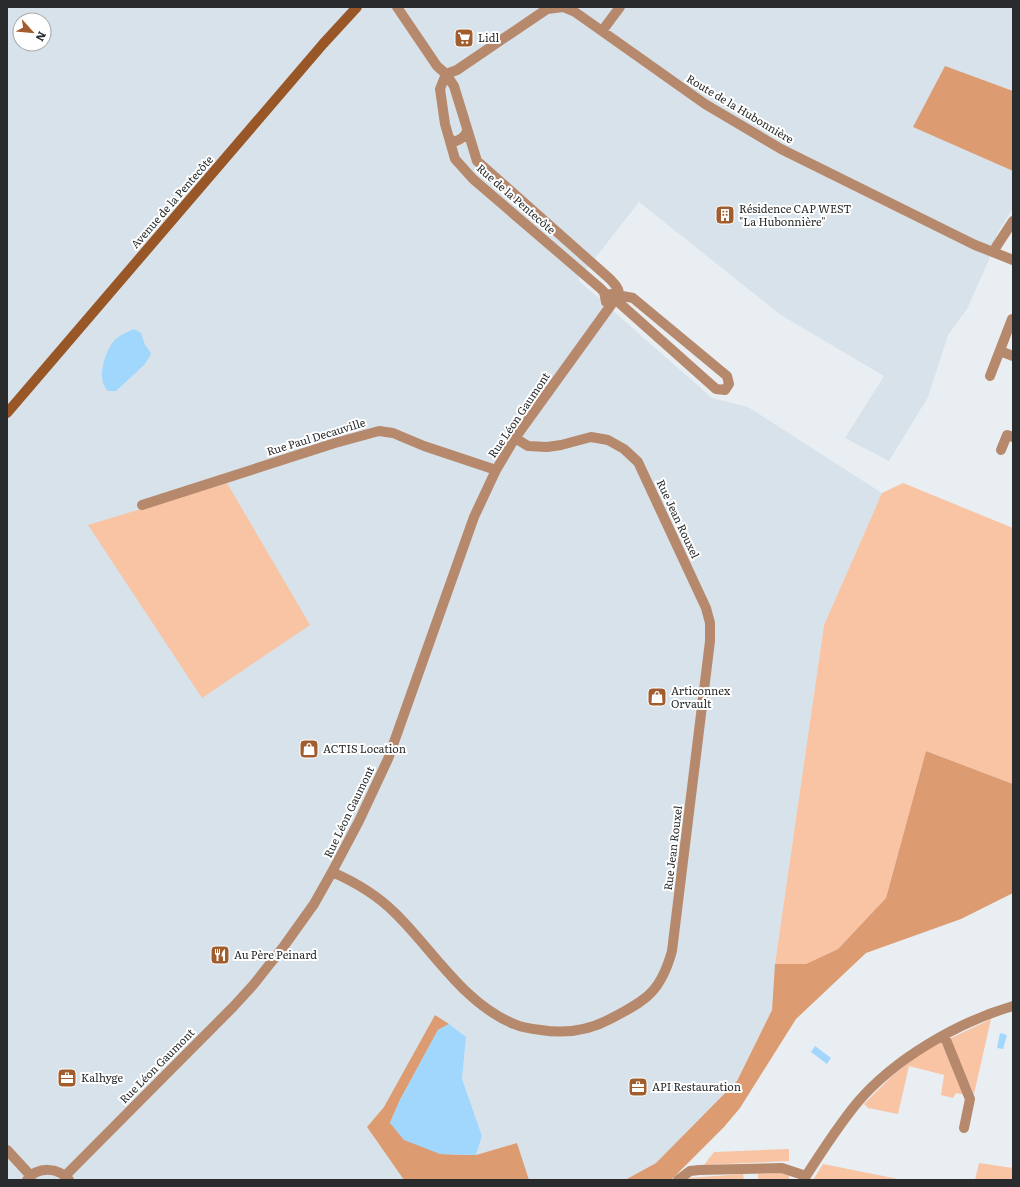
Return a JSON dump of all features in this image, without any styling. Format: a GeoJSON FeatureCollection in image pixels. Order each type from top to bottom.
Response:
{"type":"FeatureCollection","features":[{"type":"Feature","properties":{"kind":"main road","name":"Avenue de la Pentecôte"},"geometry":{"type":"LineString","coordinates":[[7,413],[323,44],[357,7]]}},
{"type":"Feature","properties":{"kind":"street"},"geometry":{"type":"LineString","coordinates":[[397,7],[437,66],[446,74]]}},
{"type":"Feature","properties":{"kind":"street","name":"Route de la Hubonnière"},"geometry":{"type":"LineString","coordinates":[[446,74],[456,70],[547,9],[563,7],[575,12],[705,104],[781,149],[975,245],[1013,260]]}},
{"type":"Feature","properties":{"kind":"street"},"geometry":{"type":"LineString","coordinates":[[602,31],[620,7]]}},
{"type":"Feature","properties":{"kind":"street","name":"Rue de la Pentecôte"},"geometry":{"type":"LineString","coordinates":[[446,74],[440,89],[446,127],[455,159],[473,179],[600,288],[605,294],[617,293],[633,298],[727,376],[729,384],[724,390],[716,389],[617,293],[477,161],[454,86],[446,74]]}},
{"type":"Feature","properties":{"kind":"street"},"geometry":{"type":"LineString","coordinates":[[446,127],[451,121],[456,119],[462,120],[466,127],[466,134],[460,140],[454,142],[449,138]]}},
{"type":"Feature","properties":{"kind":"street"},"geometry":{"type":"LineString","coordinates":[[994,252],[1013,222]]}},
{"type":"Feature","properties":{"kind":"street","name":"Rue Léon Gaumont"},"geometry":{"type":"LineString","coordinates":[[67,1178],[254,984],[314,904],[359,821],[388,758],[474,517],[496,470],[515,438],[604,315],[617,293]]}},
{"type":"Feature","properties":{"kind":"street"},"geometry":{"type":"LineString","coordinates":[[604,315],[606,302],[605,294]]}},
{"type":"Feature","properties":{"kind":"street"},"geometry":{"type":"LineString","coordinates":[[990,376],[1012,319]]}},
{"type":"Feature","properties":{"kind":"street"},"geometry":{"type":"LineString","coordinates":[[1000,351],[1013,356]]}},
{"type":"Feature","properties":{"kind":"street","name":"Rue Paul Decauville"},"geometry":{"type":"LineString","coordinates":[[142,505],[335,443],[379,431],[393,434],[496,470]]}},
{"type":"Feature","properties":{"kind":"street"},"geometry":{"type":"LineString","coordinates":[[1001,450],[1008,435],[1013,437]]}},
{"type":"Feature","properties":{"kind":"street","name":"Rue Jean Rouxel"},"geometry":{"type":"LineString","coordinates":[[332,872],[342,876],[381,900],[396,914],[470,996],[496,1016],[516,1025],[548,1032],[566,1032],[584,1029],[605,1022],[650,995],[661,980],[668,966],[672,952],[710,641],[710,624],[706,608],[638,462],[624,448],[608,440],[591,437],[547,448],[528,446],[515,438]]}},
{"type":"Feature","properties":{"kind":"street"},"geometry":{"type":"LineString","coordinates":[[678,1180],[690,1171],[782,1168],[805,1178],[833,1133],[858,1102],[900,1063],[944,1035],[973,1021],[1013,1006]]}},
{"type":"Feature","properties":{"kind":"street"},"geometry":{"type":"LineString","coordinates":[[944,1035],[970,1099],[964,1128]]}},
{"type":"Feature","properties":{"kind":"street"},"geometry":{"type":"LineString","coordinates":[[7,1150],[29,1178],[37,1172],[52,1170],[59,1172],[67,1178]]}},
{"type":"Feature","properties":{"kind":"shaded area"},"geometry":{"type":"Polygon","coordinates":[[[7,7],[1013,7],[1013,91],[945,67],[914,127],[1013,171],[1013,208],[997,234],[988,262],[967,309],[948,335],[928,397],[889,461],[845,438],[884,376],[781,315],[639,202],[578,280],[712,398],[748,407],[882,493],[824,625],[775,964],[772,1010],[737,1081],[656,1163],[625,1180],[529,1180],[517,1143],[476,1155],[482,1136],[462,1079],[466,1037],[384,1107],[367,1127],[404,1180],[7,1180],[7,7]]]}},
{"type":"Feature","properties":{"kind":"shaded area"},"geometry":{"type":"Polygon","coordinates":[[[945,66],[1013,91],[1013,171],[913,127],[945,66]]]}},
{"type":"Feature","properties":{"kind":"shaded area"},"geometry":{"type":"Polygon","coordinates":[[[227,483],[310,625],[202,698],[88,525],[227,483]]]}},
{"type":"Feature","properties":{"kind":"shaded area"},"geometry":{"type":"Polygon","coordinates":[[[903,483],[1013,528],[1013,784],[926,751],[886,898],[838,949],[806,964],[775,964],[824,625],[882,493],[903,483]]]}},
{"type":"Feature","properties":{"kind":"shaded area"},"geometry":{"type":"Polygon","coordinates":[[[926,751],[1013,784],[1013,893],[961,919],[866,953],[796,1019],[740,1108],[724,1127],[671,1180],[625,1180],[656,1163],[737,1081],[772,1010],[775,964],[806,964],[838,949],[886,898],[926,751]]]}},
{"type":"Feature","properties":{"kind":"shaded area"},"geometry":{"type":"Polygon","coordinates":[[[435,1015],[449,1024],[438,1030],[400,1100],[390,1123],[440,1154],[476,1155],[517,1143],[529,1180],[404,1180],[367,1127],[384,1107],[435,1015]]]}},
{"type":"Feature","properties":{"kind":"shaded area"},"geometry":{"type":"Polygon","coordinates":[[[991,1019],[974,1094],[949,1039],[991,1019]]]}},
{"type":"Feature","properties":{"kind":"shaded area"},"geometry":{"type":"Polygon","coordinates":[[[941,1042],[965,1095],[956,1093],[953,1098],[941,1095],[944,1075],[909,1066],[898,1114],[868,1108],[864,1104],[892,1076],[922,1052],[941,1042]]]}},
{"type":"Feature","properties":{"kind":"shaded area"},"geometry":{"type":"Polygon","coordinates":[[[789,1149],[789,1161],[704,1165],[714,1152],[789,1149]]]}},
{"type":"Feature","properties":{"kind":"shaded area"},"geometry":{"type":"Polygon","coordinates":[[[979,1163],[1013,1168],[1013,1180],[975,1180],[979,1163]]]}},
{"type":"Feature","properties":{"kind":"shaded area"},"geometry":{"type":"Polygon","coordinates":[[[823,1164],[903,1180],[813,1180],[823,1164]]]}},
{"type":"Feature","properties":{"kind":"shaded area"},"geometry":{"type":"Polygon","coordinates":[[[789,1172],[789,1180],[758,1180],[758,1174],[789,1172]]]}},
{"type":"Feature","properties":{"kind":"shaded area"},"geometry":{"type":"Polygon","coordinates":[[[743,1174],[744,1180],[688,1180],[689,1178],[743,1174]]]}},
{"type":"Feature","properties":{"kind":"water"},"geometry":{"type":"Polygon","coordinates":[[[134,329],[141,333],[145,345],[151,354],[145,364],[116,391],[108,391],[102,378],[103,366],[107,353],[117,338],[134,329]]]}},
{"type":"Feature","properties":{"kind":"water"},"geometry":{"type":"Polygon","coordinates":[[[449,1024],[466,1037],[462,1079],[482,1136],[476,1155],[440,1154],[404,1140],[390,1123],[400,1100],[438,1030],[449,1024]]]}},
{"type":"Feature","properties":{"kind":"water"},"geometry":{"type":"Polygon","coordinates":[[[1000,1033],[1007,1035],[1003,1049],[997,1048],[1000,1033]]]}},
{"type":"Feature","properties":{"kind":"water"},"geometry":{"type":"Polygon","coordinates":[[[815,1046],[831,1058],[827,1064],[811,1052],[815,1046]]]}},
{"type":"Feature","properties":{"kind":"place","name":"Lidl"},"geometry":{"type":"Point","coordinates":[464,38]}},
{"type":"Feature","properties":{"kind":"place","name":"Résidence CAP WEST \"La Hubonnière\""},"geometry":{"type":"Point","coordinates":[725,215]}},
{"type":"Feature","properties":{"kind":"place","name":"Articonnex Orvault"},"geometry":{"type":"Point","coordinates":[657,697]}},
{"type":"Feature","properties":{"kind":"place","name":"ACTIS Location"},"geometry":{"type":"Point","coordinates":[309,749]}},
{"type":"Feature","properties":{"kind":"place","name":"Au Père Peinard"},"geometry":{"type":"Point","coordinates":[220,955]}},
{"type":"Feature","properties":{"kind":"place","name":"Kalhyge"},"geometry":{"type":"Point","coordinates":[67,1078]}},
{"type":"Feature","properties":{"kind":"place","name":"API Restauration"},"geometry":{"type":"Point","coordinates":[638,1087]}}]}
